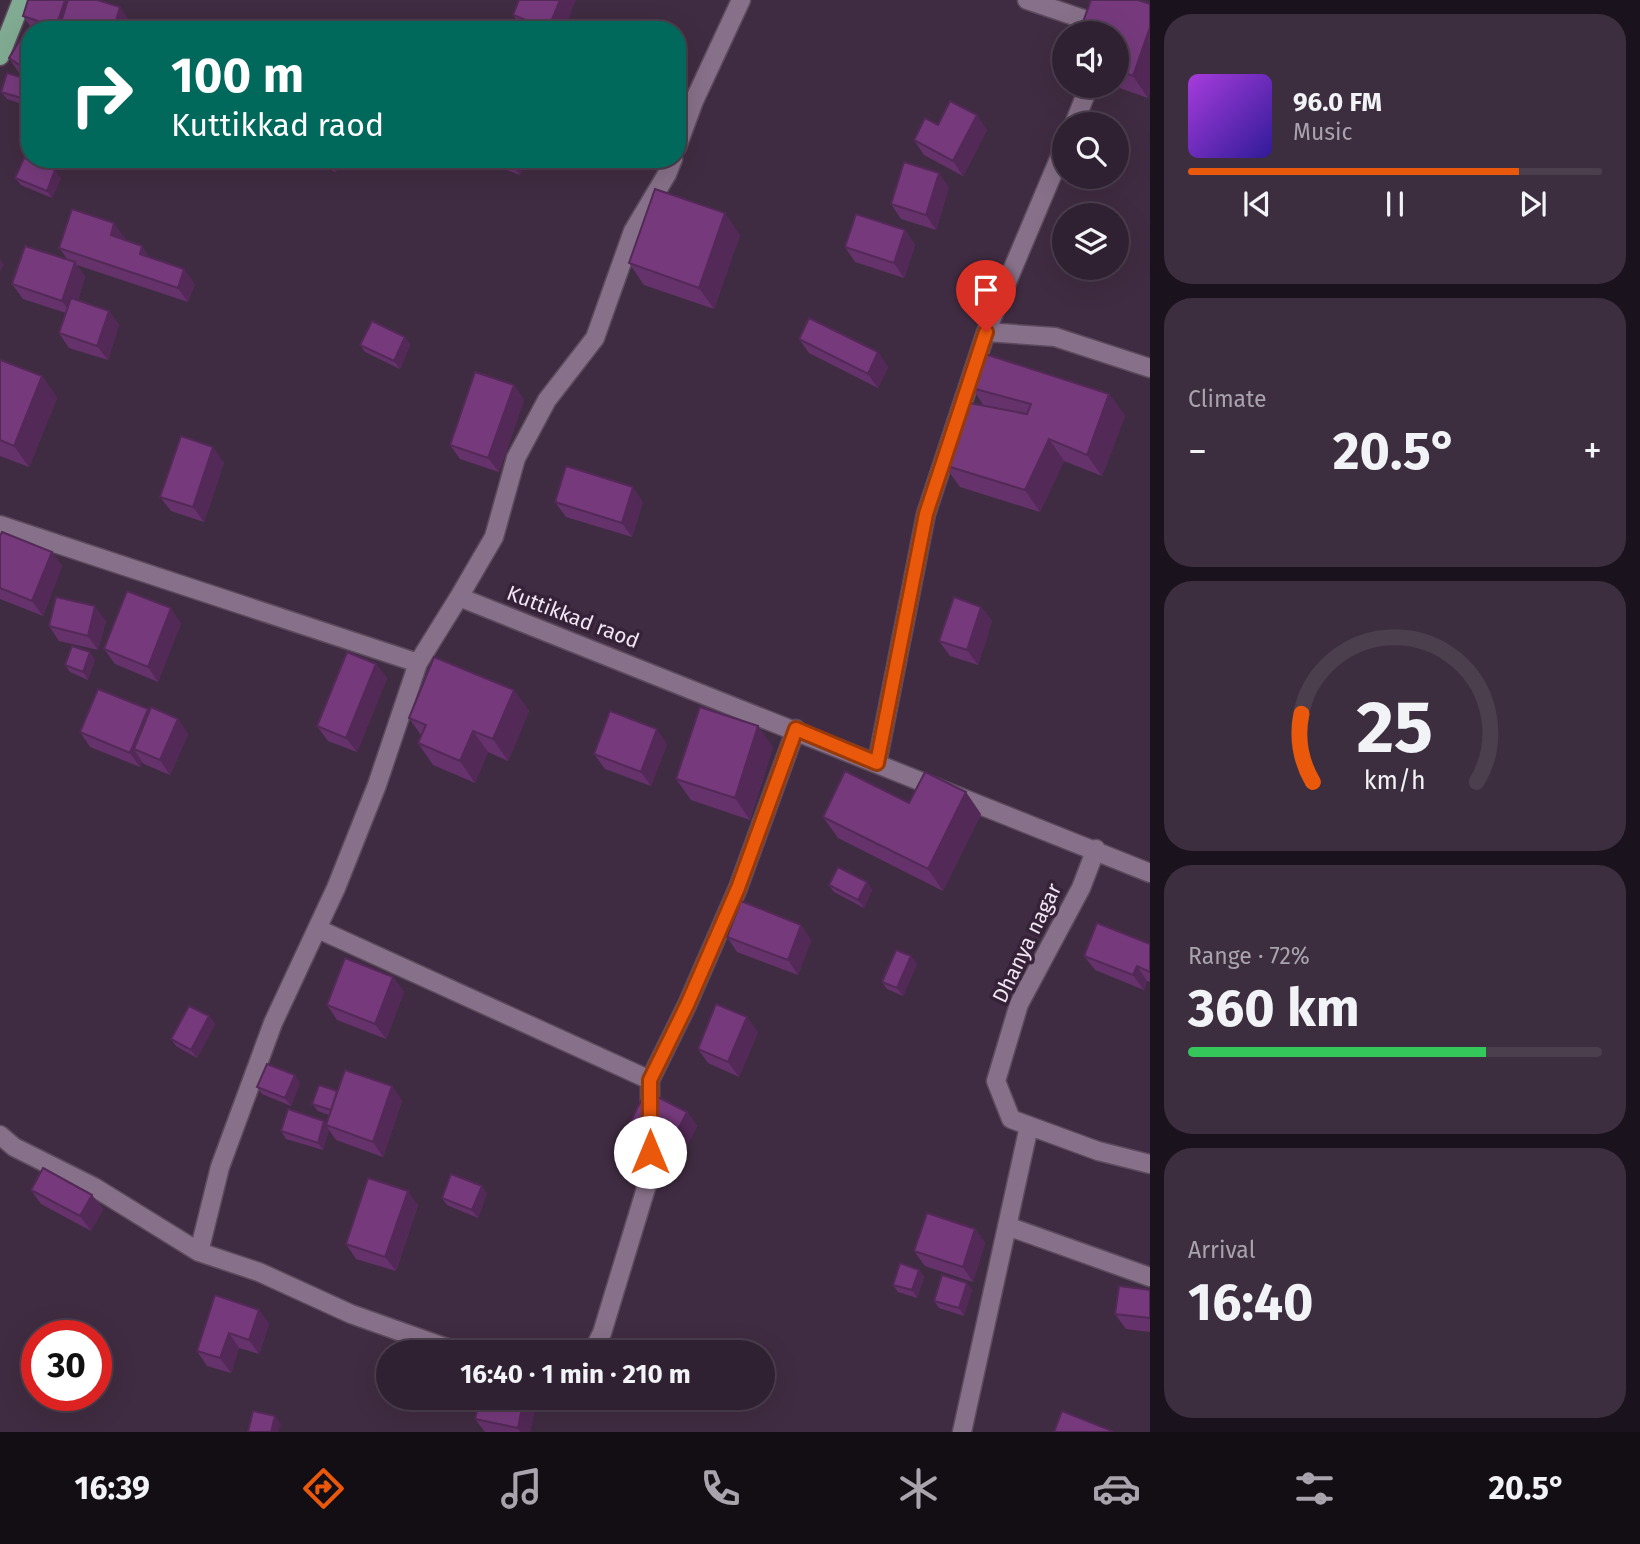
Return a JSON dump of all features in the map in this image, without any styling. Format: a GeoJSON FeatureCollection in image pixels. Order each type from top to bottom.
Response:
{"type":"FeatureCollection","features":[{"type":"Feature","properties":{"kind":"main road"},"geometry":{"type":"LineString","coordinates":[[0,56],[22,0]]}},
{"type":"Feature","properties":{"kind":"street"},"geometry":{"type":"LineString","coordinates":[[686,123],[741,0]]}},
{"type":"Feature","properties":{"kind":"street"},"geometry":{"type":"LineString","coordinates":[[1027,0],[1083,21]]}},
{"type":"Feature","properties":{"kind":"street"},"geometry":{"type":"LineString","coordinates":[[1112,21],[1114,9]]}},
{"type":"Feature","properties":{"kind":"street"},"geometry":{"type":"LineString","coordinates":[[199,1252],[220,1167],[273,1023],[318,929],[377,785],[418,663],[494,537],[516,458],[547,400],[595,338],[633,231],[669,168]]}},
{"type":"Feature","properties":{"kind":"street"},"geometry":{"type":"LineString","coordinates":[[877,763],[926,514],[986,332],[1052,175]]}},
{"type":"Feature","properties":{"kind":"street"},"geometry":{"type":"LineString","coordinates":[[986,332],[1055,337],[1150,368]]}},
{"type":"Feature","properties":{"kind":"street"},"geometry":{"type":"LineString","coordinates":[[0,525],[418,663]]}},
{"type":"Feature","properties":{"kind":"street","name":"Kuttikkad raod"},"geometry":{"type":"LineString","coordinates":[[459,597],[796,729],[1150,873]]}},
{"type":"Feature","properties":{"kind":"street"},"geometry":{"type":"LineString","coordinates":[[598,1340],[650,1175],[650,1080],[733,900],[796,729]]}},
{"type":"Feature","properties":{"kind":"street","name":"Dhanya nagar"},"geometry":{"type":"LineString","coordinates":[[1096,849],[1081,888],[1020,1004],[996,1081],[1011,1119],[1098,1151],[1150,1164]]}},
{"type":"Feature","properties":{"kind":"street"},"geometry":{"type":"LineString","coordinates":[[318,929],[650,1080]]}},
{"type":"Feature","properties":{"kind":"street"},"geometry":{"type":"LineString","coordinates":[[962,1432],[1029,1126]]}},
{"type":"Feature","properties":{"kind":"street"},"geometry":{"type":"LineString","coordinates":[[0,1135],[14,1147],[94,1187],[199,1252],[259,1272],[351,1314],[424,1340]]}},
{"type":"Feature","properties":{"kind":"street"},"geometry":{"type":"LineString","coordinates":[[1007,1226],[1150,1277]]}},
{"type":"Feature","properties":{"kind":"building"},"geometry":{"type":"Polygon","coordinates":[[[28,0],[65,0],[58,21],[38,21],[23,16],[28,0]]]}},
{"type":"Feature","properties":{"kind":"building"},"geometry":{"type":"Polygon","coordinates":[[[68,0],[97,0],[120,7],[116,21],[61,21],[68,0]]]}},
{"type":"Feature","properties":{"kind":"building"},"geometry":{"type":"Polygon","coordinates":[[[519,0],[560,0],[551,21],[528,21],[513,15],[519,0]]]}},
{"type":"Feature","properties":{"kind":"building"},"geometry":{"type":"Polygon","coordinates":[[[1091,0],[1138,0],[1150,4],[1150,27],[1133,76],[1129,75],[1129,21],[1083,21],[1091,0]]]}},
{"type":"Feature","properties":{"kind":"building"},"geometry":{"type":"Polygon","coordinates":[[[20,40],[21,41],[21,66],[9,58],[20,40]]]}},
{"type":"Feature","properties":{"kind":"building"},"geometry":{"type":"Polygon","coordinates":[[[7,73],[21,77],[21,98],[1,92],[7,73]]]}},
{"type":"Feature","properties":{"kind":"building"},"geometry":{"type":"Polygon","coordinates":[[[950,101],[977,115],[953,161],[914,140],[925,118],[938,125],[950,101]]]}},
{"type":"Feature","properties":{"kind":"building"},"geometry":{"type":"Polygon","coordinates":[[[904,162],[939,173],[926,215],[891,204],[904,162]]]}},
{"type":"Feature","properties":{"kind":"building"},"geometry":{"type":"Polygon","coordinates":[[[21,165],[21,168],[55,170],[47,191],[15,178],[21,165]]]}},
{"type":"Feature","properties":{"kind":"building"},"geometry":{"type":"Polygon","coordinates":[[[655,189],[725,213],[699,288],[629,263],[655,189]]]}},
{"type":"Feature","properties":{"kind":"building"},"geometry":{"type":"Polygon","coordinates":[[[72,209],[114,223],[111,235],[142,246],[140,254],[184,269],[178,288],[59,248],[72,209]]]}},
{"type":"Feature","properties":{"kind":"building"},"geometry":{"type":"Polygon","coordinates":[[[856,214],[905,230],[894,263],[845,247],[856,214]]]}},
{"type":"Feature","properties":{"kind":"building"},"geometry":{"type":"Polygon","coordinates":[[[25,246],[75,262],[62,301],[12,284],[25,246]]]}},
{"type":"Feature","properties":{"kind":"building"},"geometry":{"type":"Polygon","coordinates":[[[71,298],[109,311],[97,346],[59,333],[71,298]]]}},
{"type":"Feature","properties":{"kind":"building"},"geometry":{"type":"Polygon","coordinates":[[[809,318],[878,352],[868,374],[799,339],[809,318]]]}},
{"type":"Feature","properties":{"kind":"building"},"geometry":{"type":"Polygon","coordinates":[[[372,321],[405,337],[394,361],[360,345],[372,321]]]}},
{"type":"Feature","properties":{"kind":"building"},"geometry":{"type":"Polygon","coordinates":[[[985,354],[1109,394],[1087,455],[1049,439],[1025,490],[944,465],[969,403],[1027,414],[1031,404],[972,388],[985,354]]]}},
{"type":"Feature","properties":{"kind":"building"},"geometry":{"type":"Polygon","coordinates":[[[0,360],[42,376],[14,446],[0,440],[0,360]]]}},
{"type":"Feature","properties":{"kind":"building"},"geometry":{"type":"Polygon","coordinates":[[[475,372],[514,385],[488,458],[450,445],[475,372]]]}},
{"type":"Feature","properties":{"kind":"building"},"geometry":{"type":"Polygon","coordinates":[[[181,436],[213,447],[193,507],[160,497],[181,436]]]}},
{"type":"Feature","properties":{"kind":"building"},"geometry":{"type":"Polygon","coordinates":[[[566,466],[633,487],[622,523],[555,502],[566,466]]]}},
{"type":"Feature","properties":{"kind":"building"},"geometry":{"type":"Polygon","coordinates":[[[2,532],[52,552],[32,601],[0,588],[2,532]]]}},
{"type":"Feature","properties":{"kind":"building"},"geometry":{"type":"Polygon","coordinates":[[[127,591],[171,608],[148,667],[104,649],[127,591]]]}},
{"type":"Feature","properties":{"kind":"building"},"geometry":{"type":"Polygon","coordinates":[[[56,597],[95,606],[88,636],[49,626],[56,597]]]}},
{"type":"Feature","properties":{"kind":"building"},"geometry":{"type":"Polygon","coordinates":[[[954,597],[981,607],[967,650],[939,641],[954,597]]]}},
{"type":"Feature","properties":{"kind":"building"},"geometry":{"type":"Polygon","coordinates":[[[72,646],[90,652],[83,672],[65,665],[72,646]]]}},
{"type":"Feature","properties":{"kind":"building"},"geometry":{"type":"Polygon","coordinates":[[[347,652],[376,664],[346,738],[317,726],[347,652]]]}},
{"type":"Feature","properties":{"kind":"building"},"geometry":{"type":"Polygon","coordinates":[[[434,657],[514,690],[493,739],[473,731],[460,761],[418,743],[426,725],[409,718],[434,657]]]}},
{"type":"Feature","properties":{"kind":"building"},"geometry":{"type":"Polygon","coordinates":[[[98,689],[148,709],[130,753],[80,732],[98,689]]]}},
{"type":"Feature","properties":{"kind":"building"},"geometry":{"type":"Polygon","coordinates":[[[151,707],[178,719],[160,760],[134,749],[151,707]]]}},
{"type":"Feature","properties":{"kind":"building"},"geometry":{"type":"Polygon","coordinates":[[[700,707],[758,726],[735,798],[676,779],[700,707]]]}},
{"type":"Feature","properties":{"kind":"building"},"geometry":{"type":"Polygon","coordinates":[[[610,711],[657,729],[641,772],[594,754],[610,711]]]}},
{"type":"Feature","properties":{"kind":"building"},"geometry":{"type":"Polygon","coordinates":[[[845,771],[909,803],[925,772],[966,792],[928,869],[823,817],[845,771]]]}},
{"type":"Feature","properties":{"kind":"building"},"geometry":{"type":"Polygon","coordinates":[[[838,867],[867,882],[858,900],[829,885],[838,867]]]}},
{"type":"Feature","properties":{"kind":"building"},"geometry":{"type":"Polygon","coordinates":[[[741,901],[801,925],[788,960],[727,937],[741,901]]]}},
{"type":"Feature","properties":{"kind":"building"},"geometry":{"type":"Polygon","coordinates":[[[1097,923],[1150,944],[1150,972],[1137,966],[1133,975],[1084,956],[1097,923]]]}},
{"type":"Feature","properties":{"kind":"building"},"geometry":{"type":"Polygon","coordinates":[[[896,950],[911,956],[897,988],[882,982],[896,950]]]}},
{"type":"Feature","properties":{"kind":"building"},"geometry":{"type":"Polygon","coordinates":[[[345,958],[393,977],[375,1024],[327,1005],[345,958]]]}},
{"type":"Feature","properties":{"kind":"building"},"geometry":{"type":"Polygon","coordinates":[[[716,1004],[747,1017],[728,1062],[698,1049],[716,1004]]]}},
{"type":"Feature","properties":{"kind":"building"},"geometry":{"type":"Polygon","coordinates":[[[189,1006],[209,1016],[191,1050],[171,1039],[189,1006]]]}},
{"type":"Feature","properties":{"kind":"building"},"geometry":{"type":"Polygon","coordinates":[[[267,1064],[295,1075],[285,1098],[257,1087],[267,1064]]]}},
{"type":"Feature","properties":{"kind":"building"},"geometry":{"type":"Polygon","coordinates":[[[345,1070],[392,1086],[373,1142],[326,1125],[345,1070]]]}},
{"type":"Feature","properties":{"kind":"building"},"geometry":{"type":"Polygon","coordinates":[[[319,1085],[337,1091],[331,1110],[312,1104],[319,1085]]]}},
{"type":"Feature","properties":{"kind":"building"},"geometry":{"type":"Polygon","coordinates":[[[646,1091],[687,1112],[657,1171],[616,1150],[646,1091]]]}},
{"type":"Feature","properties":{"kind":"building"},"geometry":{"type":"Polygon","coordinates":[[[288,1109],[324,1121],[318,1143],[281,1131],[288,1109]]]}},
{"type":"Feature","properties":{"kind":"building"},"geometry":{"type":"Polygon","coordinates":[[[43,1168],[92,1195],[80,1216],[31,1190],[43,1168]]]}},
{"type":"Feature","properties":{"kind":"building"},"geometry":{"type":"Polygon","coordinates":[[[451,1174],[482,1186],[472,1210],[442,1198],[451,1174]]]}},
{"type":"Feature","properties":{"kind":"building"},"geometry":{"type":"Polygon","coordinates":[[[368,1178],[408,1191],[385,1257],[346,1244],[368,1178]]]}},
{"type":"Feature","properties":{"kind":"building"},"geometry":{"type":"Polygon","coordinates":[[[927,1213],[975,1229],[963,1267],[914,1251],[927,1213]]]}},
{"type":"Feature","properties":{"kind":"building"},"geometry":{"type":"Polygon","coordinates":[[[900,1263],[919,1270],[912,1290],[893,1285],[900,1263]]]}},
{"type":"Feature","properties":{"kind":"building"},"geometry":{"type":"Polygon","coordinates":[[[942,1275],[967,1283],[959,1308],[934,1301],[942,1275]]]}},
{"type":"Feature","properties":{"kind":"building"},"geometry":{"type":"Polygon","coordinates":[[[1119,1286],[1150,1290],[1150,1318],[1115,1314],[1119,1286]]]}},
{"type":"Feature","properties":{"kind":"building"},"geometry":{"type":"Polygon","coordinates":[[[215,1295],[259,1310],[249,1340],[229,1333],[220,1358],[197,1351],[215,1295]]]}},
{"type":"Feature","properties":{"kind":"building"},"geometry":{"type":"Polygon","coordinates":[[[477,1410],[522,1410],[518,1428],[475,1419],[477,1410]]]}},
{"type":"Feature","properties":{"kind":"building"},"geometry":{"type":"Polygon","coordinates":[[[253,1411],[275,1416],[271,1432],[248,1432],[253,1411]]]}},
{"type":"Feature","properties":{"kind":"building"},"geometry":{"type":"Polygon","coordinates":[[[1062,1411],[1112,1431],[1054,1432],[1062,1411]]]}},
{"type":"Feature","properties":{"kind":"route"},"geometry":{"type":"LineString","coordinates":[[650,1152],[650,1080],[687,1005],[738,888],[796,729],[877,763],[926,514],[986,332]]}}]}
